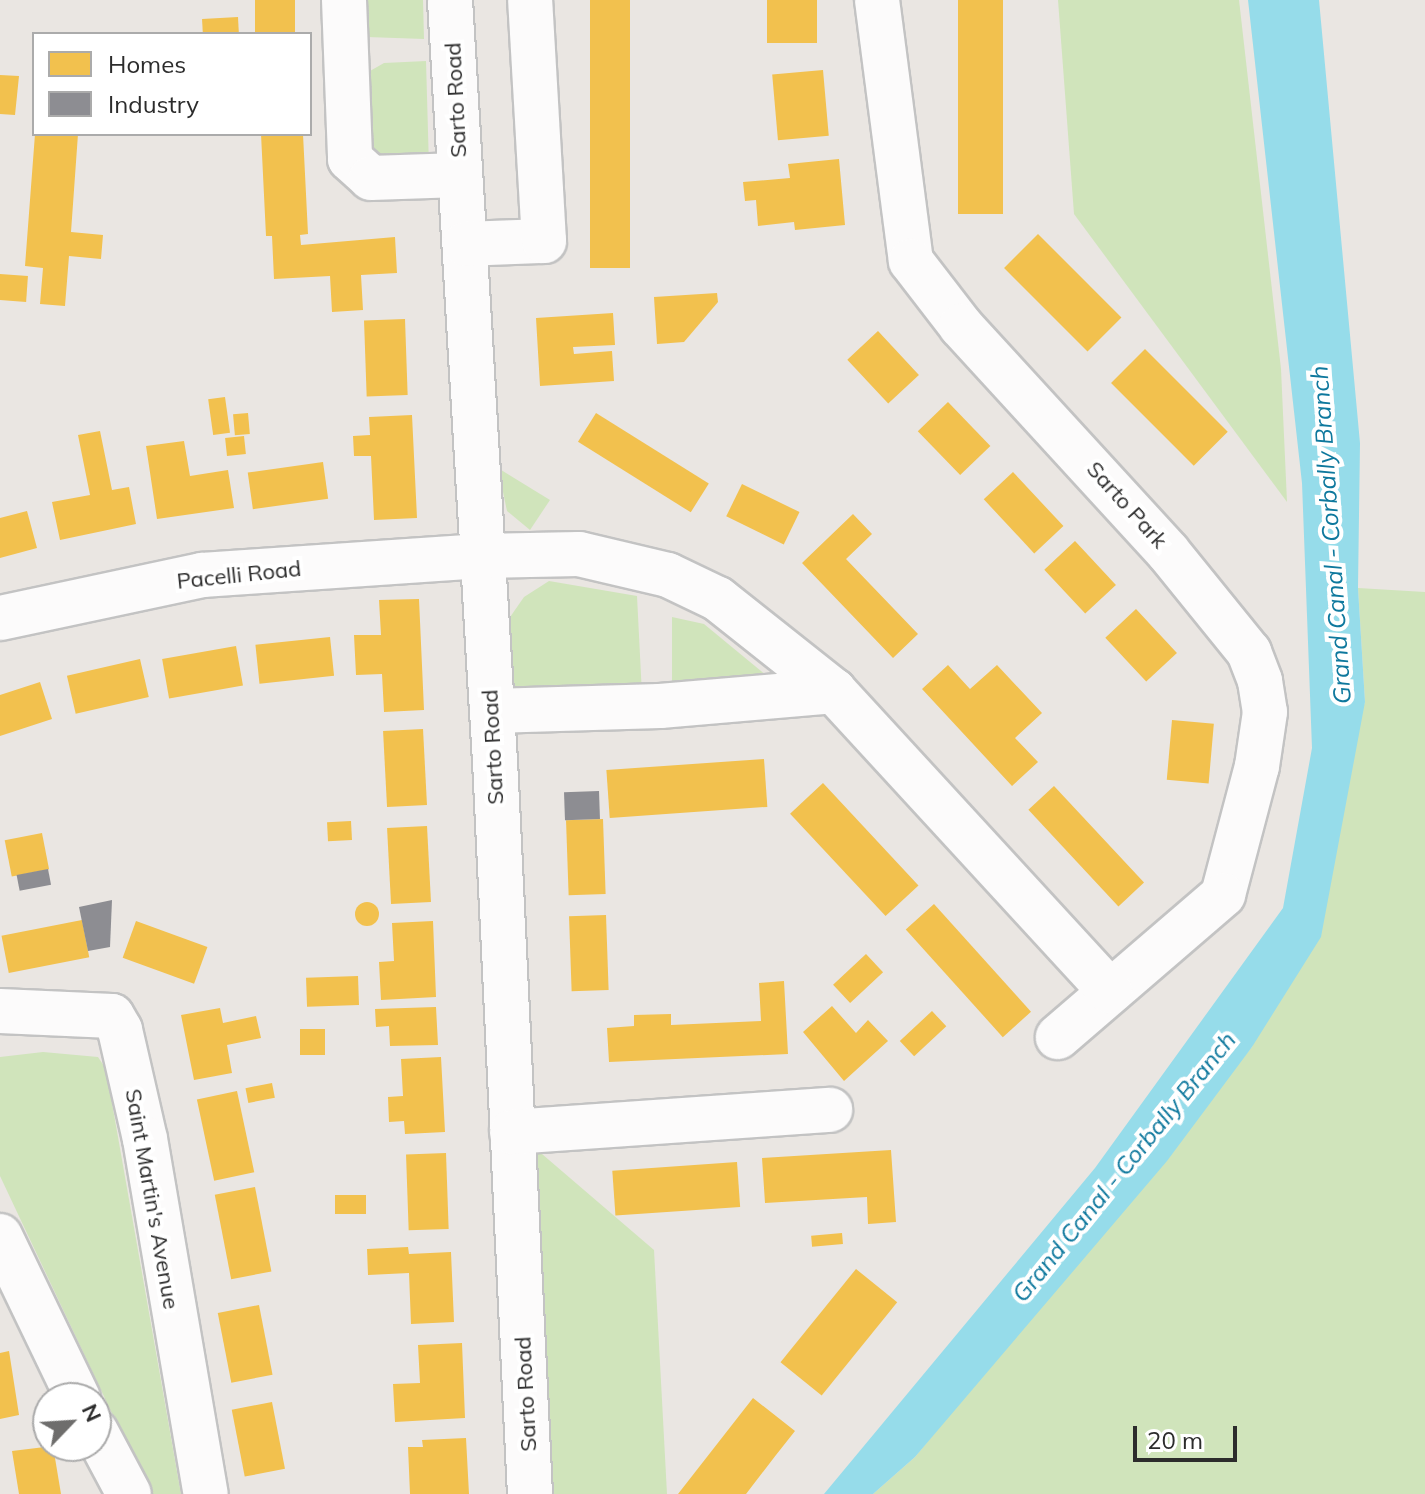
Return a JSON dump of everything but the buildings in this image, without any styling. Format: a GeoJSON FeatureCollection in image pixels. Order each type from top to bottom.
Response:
{"type":"FeatureCollection","features":[{"type":"Feature","properties":{"kind":"street"},"geometry":{"type":"LineString","coordinates":[[344,0],[350,159],[371,178],[460,175]]}},
{"type":"Feature","properties":{"kind":"street","name":"Sarto Road"},"geometry":{"type":"LineString","coordinates":[[450,0],[492,711],[530,1494]]}},
{"type":"Feature","properties":{"kind":"street"},"geometry":{"type":"LineString","coordinates":[[465,244],[544,241],[530,0]]}},
{"type":"Feature","properties":{"kind":"street","name":"Sarto Park"},"geometry":{"type":"LineString","coordinates":[[877,0],[884,85],[911,261],[961,326],[1168,552],[1249,652],[1260,681],[1265,712],[1257,766],[1223,895],[1058,1037]]}},
{"type":"Feature","properties":{"kind":"street"},"geometry":{"type":"LineString","coordinates":[[481,556],[579,554],[668,575],[718,599],[834,691],[1110,991]]}},
{"type":"Feature","properties":{"kind":"street","name":"Pacelli Road"},"geometry":{"type":"LineString","coordinates":[[0,618],[202,575],[481,556]]}},
{"type":"Feature","properties":{"kind":"street"},"geometry":{"type":"LineString","coordinates":[[492,711],[660,706],[834,691]]}},
{"type":"Feature","properties":{"kind":"street","name":"Saint Martin's Avenue"},"geometry":{"type":"LineString","coordinates":[[0,1011],[112,1016],[120,1030],[145,1139],[206,1494]]}},
{"type":"Feature","properties":{"kind":"street"},"geometry":{"type":"LineString","coordinates":[[512,1132],[830,1110]]}},
{"type":"Feature","properties":{"kind":"street"},"geometry":{"type":"LineString","coordinates":[[0,1236],[70,1382]]}},
{"type":"Feature","properties":{"kind":"street"},"geometry":{"type":"LineString","coordinates":[[112,1462],[129,1494]]}},
{"type":"Feature","properties":{"kind":"green space"},"geometry":{"type":"Polygon","coordinates":[[[361,0],[423,0],[424,39],[367,37],[361,0]]]}},
{"type":"Feature","properties":{"kind":"green space"},"geometry":{"type":"Polygon","coordinates":[[[1058,0],[1239,0],[1281,369],[1287,502],[1074,214],[1058,0]]]}},
{"type":"Feature","properties":{"kind":"green space"},"geometry":{"type":"Polygon","coordinates":[[[426,61],[429,167],[372,165],[363,75],[384,63],[426,61]]]}},
{"type":"Feature","properties":{"kind":"green space"},"geometry":{"type":"Polygon","coordinates":[[[498,468],[550,500],[530,530],[507,511],[498,468]]]}},
{"type":"Feature","properties":{"kind":"green space"},"geometry":{"type":"Polygon","coordinates":[[[549,581],[637,596],[642,695],[512,707],[506,623],[524,597],[549,581]]]}},
{"type":"Feature","properties":{"kind":"green space"},"geometry":{"type":"Polygon","coordinates":[[[1358,588],[1425,592],[1425,1494],[873,1494],[915,1457],[1252,1047],[1365,702],[1358,588]]]}},
{"type":"Feature","properties":{"kind":"green space"},"geometry":{"type":"Polygon","coordinates":[[[672,617],[704,624],[772,680],[672,693],[672,617]]]}},
{"type":"Feature","properties":{"kind":"green space"},"geometry":{"type":"Polygon","coordinates":[[[43,1052],[98,1057],[106,1069],[181,1494],[150,1494],[112,1413],[112,1382],[97,1382],[0,1176],[0,1057],[43,1052]]]}},
{"type":"Feature","properties":{"kind":"green space"},"geometry":{"type":"Polygon","coordinates":[[[535,1148],[654,1250],[667,1494],[553,1494],[535,1148]]]}},
{"type":"Feature","properties":{"kind":"water","name":"Grand Canal - Corbally Branch"},"geometry":{"type":"Polygon","coordinates":[[[1248,0],[1319,0],[1360,443],[1358,588],[1365,702],[1321,937],[1252,1047],[1167,1161],[915,1457],[873,1494],[824,1494],[1095,1168],[1283,908],[1312,748],[1302,483],[1248,0]]]}}]}
